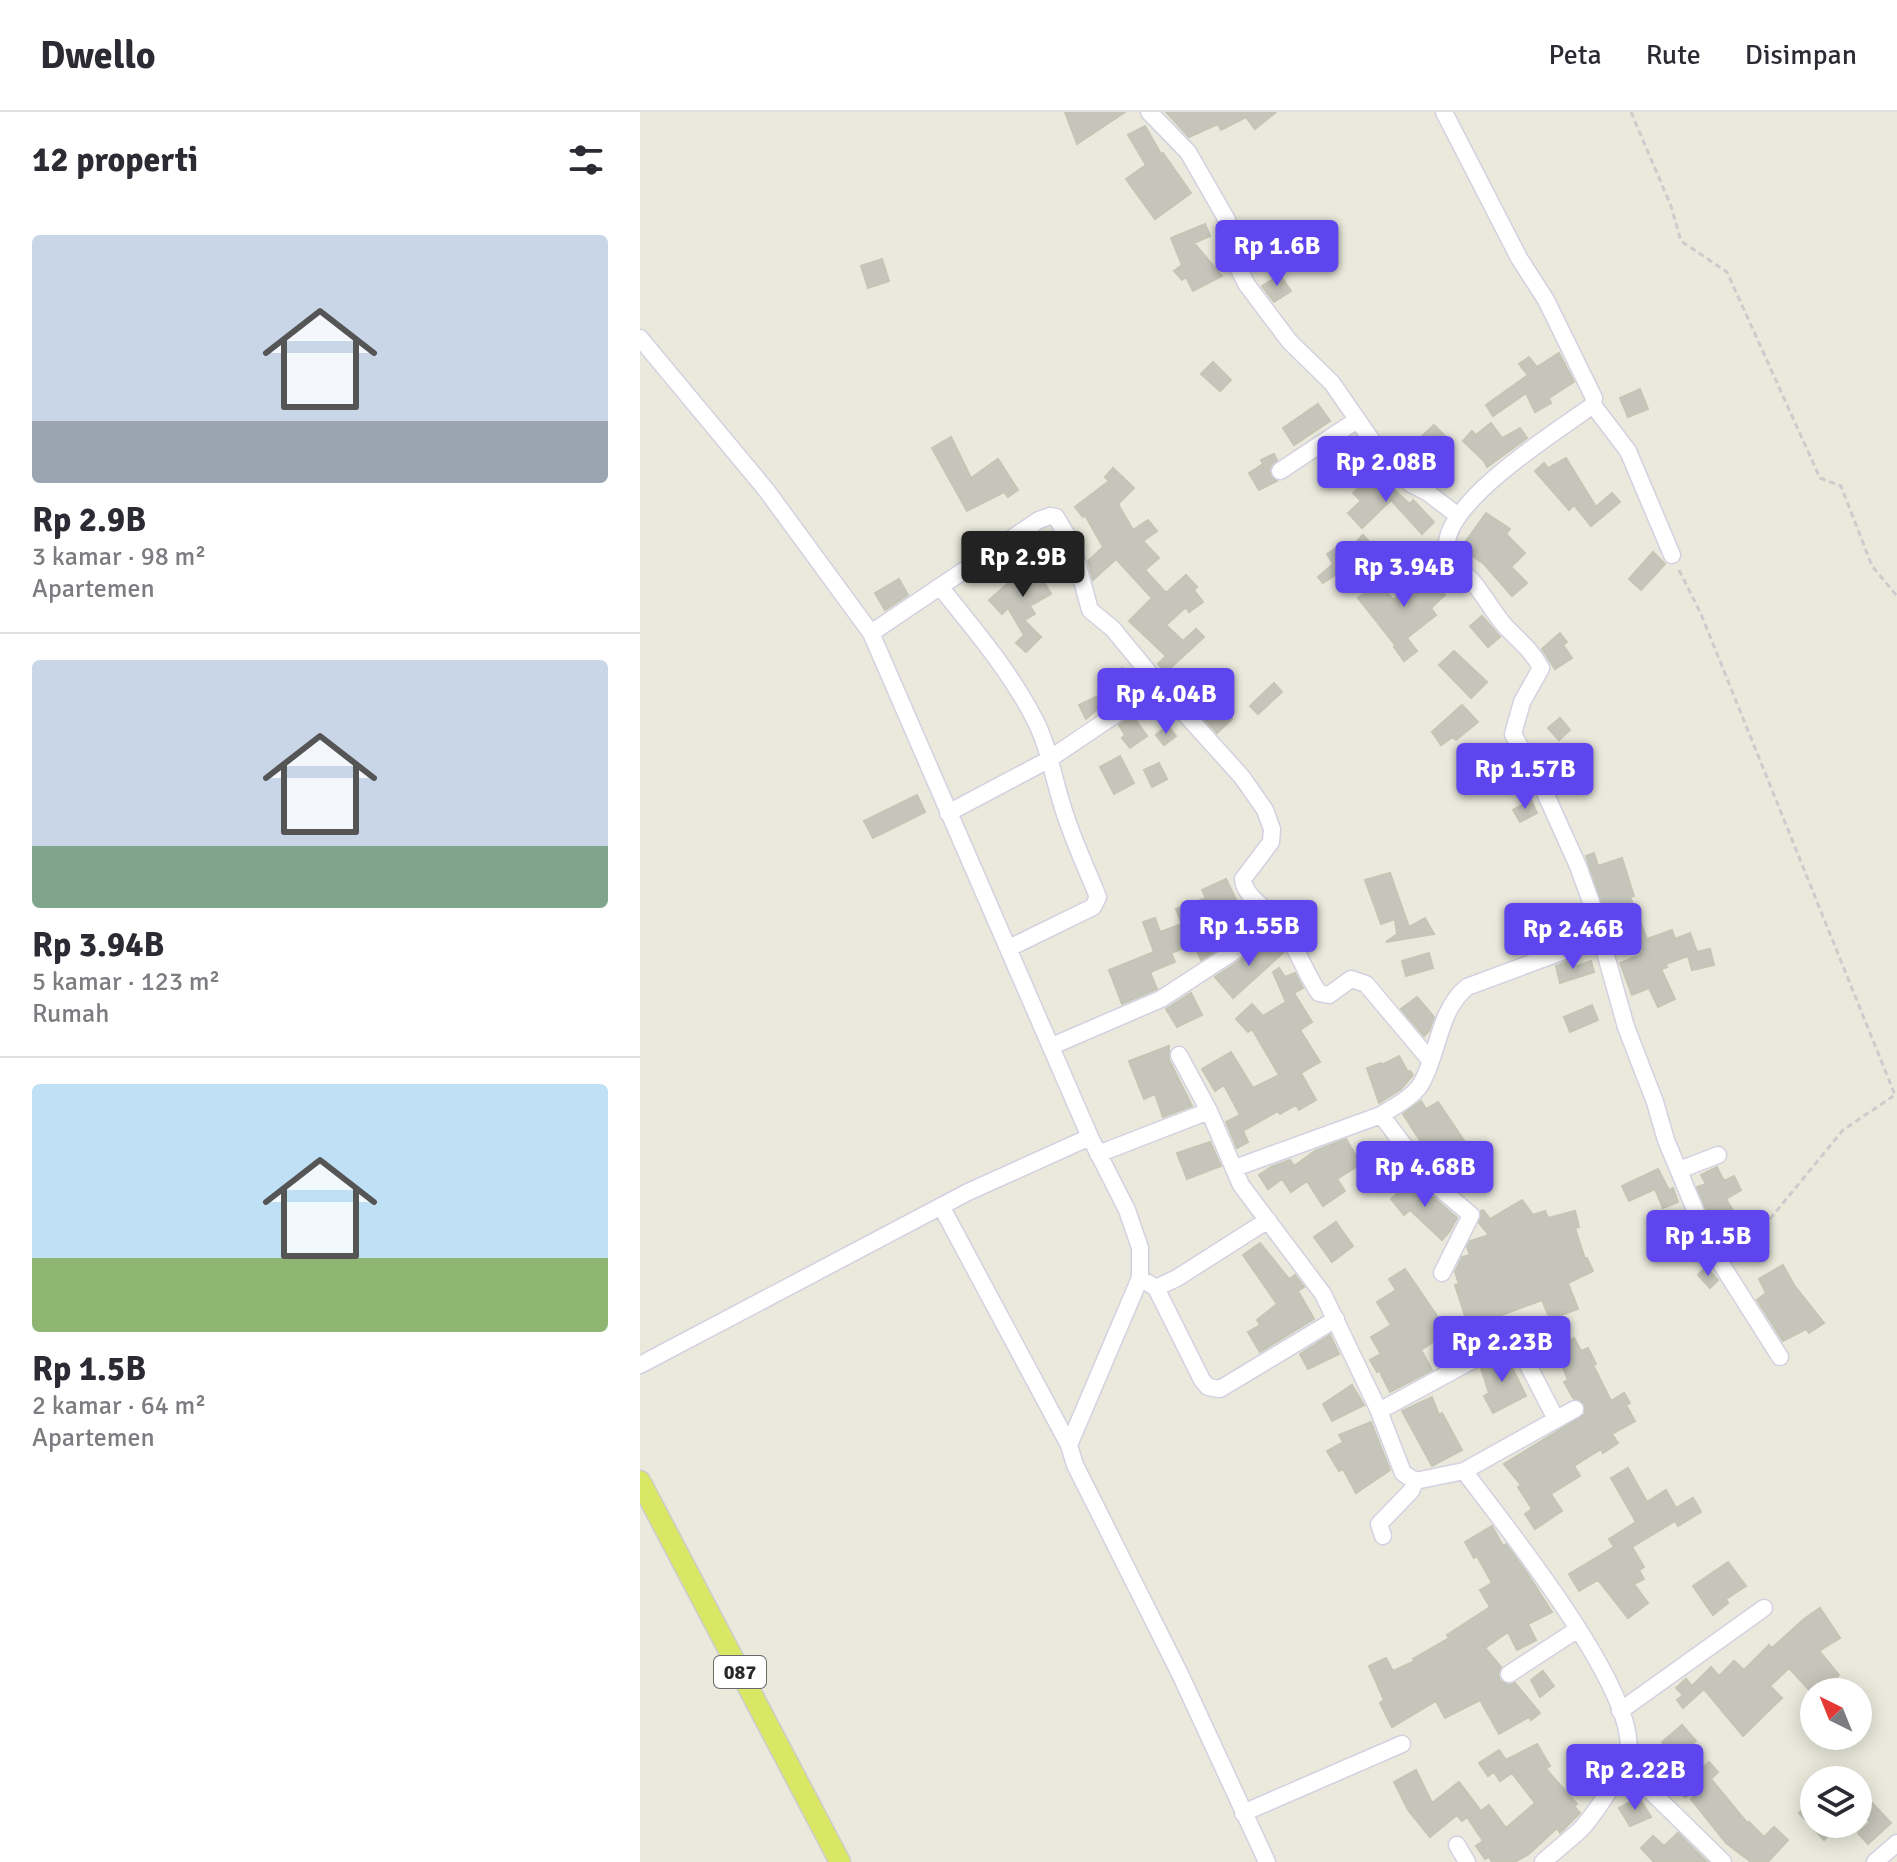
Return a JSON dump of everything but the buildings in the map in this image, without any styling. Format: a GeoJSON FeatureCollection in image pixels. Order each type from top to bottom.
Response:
{"type":"FeatureCollection","features":[{"type":"Feature","properties":{"kind":"main road","name":"087"},"geometry":{"type":"LineString","coordinates":[[642,1490],[840,1862]]}},
{"type":"Feature","properties":{"kind":"street"},"geometry":{"type":"LineString","coordinates":[[1149,112],[1188,152],[1227,220],[1233,258],[1247,285],[1290,342],[1332,383],[1386,461],[1411,484],[1457,515]]}},
{"type":"Feature","properties":{"kind":"street"},"geometry":{"type":"LineString","coordinates":[[1444,112],[1519,258],[1546,300],[1594,398],[1593,405],[1628,451],[1672,555]]}},
{"type":"Feature","properties":{"kind":"street"},"geometry":{"type":"LineString","coordinates":[[640,338],[767,491],[871,633],[1090,1137],[1127,1210],[1140,1248],[1140,1278],[1069,1445]]}},
{"type":"Feature","properties":{"kind":"street"},"geometry":{"type":"LineString","coordinates":[[1593,405],[1488,482],[1457,515],[1447,549],[1504,625],[1534,654],[1541,668],[1522,702],[1513,734],[1542,786],[1578,866],[1626,1027],[1679,1170],[1718,1260],[1780,1357]]}},
{"type":"Feature","properties":{"kind":"street"},"geometry":{"type":"LineString","coordinates":[[1280,471],[1357,420]]}},
{"type":"Feature","properties":{"kind":"street"},"geometry":{"type":"LineString","coordinates":[[871,633],[1039,520],[1056,517],[1072,544],[1090,610],[1113,629],[1242,777],[1265,810],[1272,829],[1271,842],[1248,871],[1243,884],[1279,922],[1319,993],[1329,995],[1351,979],[1366,984],[1430,1060]]}},
{"type":"Feature","properties":{"kind":"street"},"geometry":{"type":"LineString","coordinates":[[941,588],[979,634],[1035,718],[1066,817],[1098,897],[1093,907],[1009,948]]}},
{"type":"Feature","properties":{"kind":"street"},"geometry":{"type":"LineString","coordinates":[[948,813],[1048,760],[1159,685]]}},
{"type":"Feature","properties":{"kind":"street"},"geometry":{"type":"LineString","coordinates":[[1052,1046],[1161,999],[1279,922]]}},
{"type":"Feature","properties":{"kind":"street"},"geometry":{"type":"LineString","coordinates":[[1235,1168],[1381,1115],[1400,1104],[1420,1086],[1452,1002],[1467,987],[1599,938]]}},
{"type":"Feature","properties":{"kind":"street"},"geometry":{"type":"LineString","coordinates":[[1179,1055],[1209,1111],[1241,1185],[1323,1294],[1379,1411],[1403,1473],[1415,1481],[1464,1471],[1575,1409]]}},
{"type":"Feature","properties":{"kind":"street"},"geometry":{"type":"LineString","coordinates":[[1098,1154],[1209,1111]]}},
{"type":"Feature","properties":{"kind":"street"},"geometry":{"type":"LineString","coordinates":[[1381,1115],[1431,1181],[1471,1215],[1442,1273]]}},
{"type":"Feature","properties":{"kind":"street"},"geometry":{"type":"LineString","coordinates":[[640,1365],[941,1206],[1090,1137]]}},
{"type":"Feature","properties":{"kind":"street"},"geometry":{"type":"LineString","coordinates":[[1679,1170],[1718,1155]]}},
{"type":"Feature","properties":{"kind":"street"},"geometry":{"type":"LineString","coordinates":[[941,1206],[1069,1445],[1075,1465],[1180,1674],[1267,1862]]}},
{"type":"Feature","properties":{"kind":"street"},"geometry":{"type":"LineString","coordinates":[[1156,1288],[1268,1220]]}},
{"type":"Feature","properties":{"kind":"street"},"geometry":{"type":"LineString","coordinates":[[1140,1278],[1156,1288],[1208,1387],[1220,1389],[1336,1319]]}},
{"type":"Feature","properties":{"kind":"street"},"geometry":{"type":"LineString","coordinates":[[1379,1411],[1513,1341],[1556,1419]]}},
{"type":"Feature","properties":{"kind":"street"},"geometry":{"type":"LineString","coordinates":[[1464,1471],[1537,1567],[1578,1629],[1607,1677],[1630,1738],[1625,1766],[1582,1828],[1543,1862]]}},
{"type":"Feature","properties":{"kind":"street"},"geometry":{"type":"LineString","coordinates":[[1383,1536],[1379,1524],[1411,1491],[1415,1481]]}},
{"type":"Feature","properties":{"kind":"street"},"geometry":{"type":"LineString","coordinates":[[1620,1711],[1764,1608]]}},
{"type":"Feature","properties":{"kind":"street"},"geometry":{"type":"LineString","coordinates":[[1509,1674],[1578,1629]]}},
{"type":"Feature","properties":{"kind":"street"},"geometry":{"type":"LineString","coordinates":[[1243,1813],[1402,1744]]}},
{"type":"Feature","properties":{"kind":"street"},"geometry":{"type":"LineString","coordinates":[[1625,1766],[1723,1862]]}},
{"type":"Feature","properties":{"kind":"street"},"geometry":{"type":"LineString","coordinates":[[1875,1862],[1897,1843]]}},
{"type":"Feature","properties":{"kind":"street"},"geometry":{"type":"LineString","coordinates":[[1457,1845],[1467,1862]]}},
{"type":"Feature","properties":{"kind":"path"},"geometry":{"type":"LineString","coordinates":[[1631,112],[1671,206],[1681,241],[1727,272],[1820,478],[1841,486],[1872,566],[1897,596]]}},
{"type":"Feature","properties":{"kind":"path"},"geometry":{"type":"LineString","coordinates":[[1672,555],[1701,614],[1896,1094],[1843,1130],[1760,1231],[1718,1260]]}}]}
